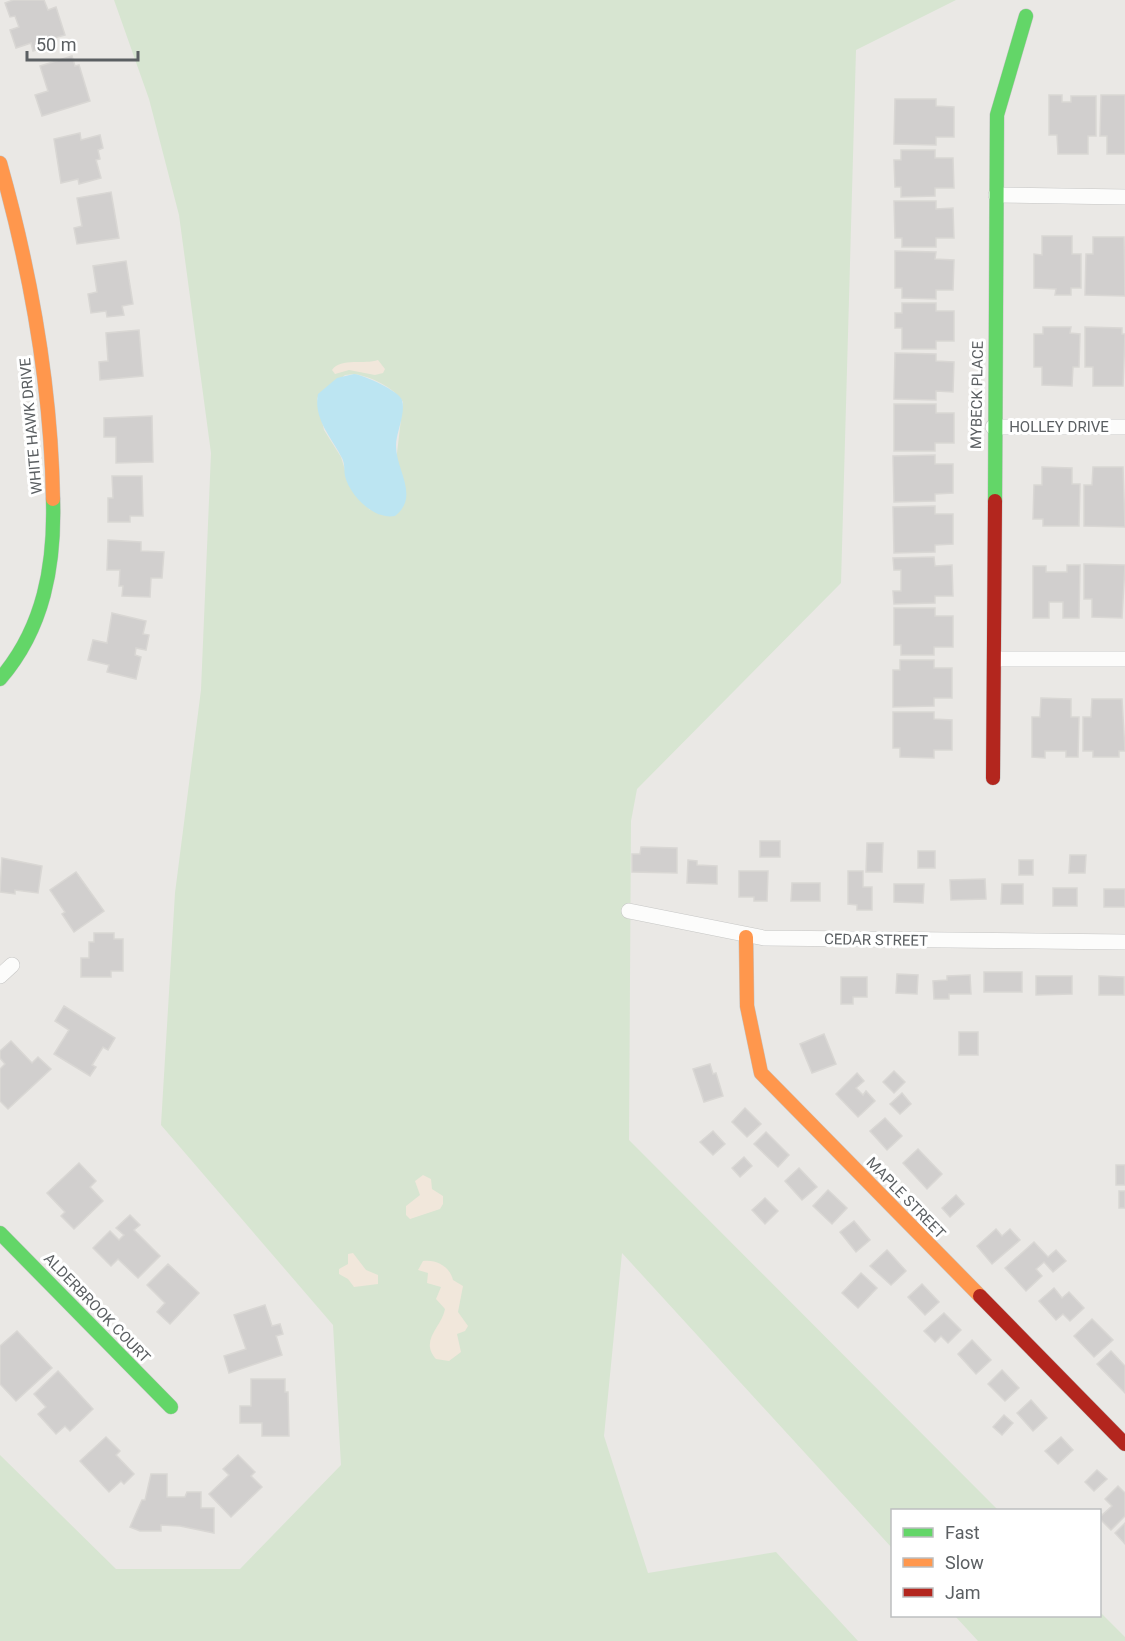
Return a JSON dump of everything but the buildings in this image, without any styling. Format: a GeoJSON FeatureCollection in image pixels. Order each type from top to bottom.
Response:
{"type":"FeatureCollection","features":[{"type":"Feature","properties":{"kind":"street","name":"MYBECK PLACE"},"geometry":{"type":"LineString","coordinates":[[993,778],[995,659],[993,427],[998,115],[1026,16]]}},
{"type":"Feature","properties":{"kind":"street","name":"WHITE HAWK DRIVE"},"geometry":{"type":"LineString","coordinates":[[0,163],[20,237],[44,370],[53,465],[54,534],[44,599],[23,646],[0,679]]}},
{"type":"Feature","properties":{"kind":"street"},"geometry":{"type":"LineString","coordinates":[[996,195],[1125,197]]}},
{"type":"Feature","properties":{"kind":"street","name":"HOLLEY DRIVE"},"geometry":{"type":"LineString","coordinates":[[993,427],[1125,427]]}},
{"type":"Feature","properties":{"kind":"street"},"geometry":{"type":"LineString","coordinates":[[995,659],[1125,659]]}},
{"type":"Feature","properties":{"kind":"street","name":"CEDAR STREET"},"geometry":{"type":"LineString","coordinates":[[629,911],[746,937],[1125,942]]}},
{"type":"Feature","properties":{"kind":"street","name":"MAPLE STREET"},"geometry":{"type":"LineString","coordinates":[[746,937],[744,975],[746,1008],[751,1045],[760,1073],[1125,1444]]}},
{"type":"Feature","properties":{"kind":"street"},"geometry":{"type":"LineString","coordinates":[[0,976],[12,964]]}},
{"type":"Feature","properties":{"kind":"street","name":"ALDERBROOK COURT"},"geometry":{"type":"LineString","coordinates":[[0,1233],[171,1407]]}},
{"type":"Feature","properties":{"kind":"green space"},"geometry":{"type":"Polygon","coordinates":[[[114,0],[956,0],[856,50],[841,583],[637,789],[631,821],[629,1140],[997,1509],[891,1509],[891,1547],[622,1253],[604,1436],[648,1573],[776,1552],[858,1641],[0,1641],[0,1455],[116,1569],[240,1569],[341,1465],[333,1325],[161,1125],[175,893],[201,690],[211,453],[179,215],[149,99],[114,0]],[[345,375],[317,398],[324,430],[341,457],[349,483],[370,510],[397,453],[403,402],[394,392],[360,375],[345,375]]]}},
{"type":"Feature","properties":{"kind":"green space"},"geometry":{"type":"Polygon","coordinates":[[[1101,1613],[1125,1637],[1125,1641],[978,1641],[956,1617],[1101,1617],[1101,1613]]]}},
{"type":"Feature","properties":{"kind":"sand"},"geometry":{"type":"Polygon","coordinates":[[[378,360],[385,369],[383,373],[375,375],[349,370],[335,374],[332,370],[347,362],[378,360]]]}},
{"type":"Feature","properties":{"kind":"sand"},"geometry":{"type":"Polygon","coordinates":[[[423,1175],[431,1179],[432,1189],[443,1196],[443,1204],[440,1209],[410,1219],[406,1215],[406,1206],[420,1195],[415,1181],[423,1175]]]}},
{"type":"Feature","properties":{"kind":"sand"},"geometry":{"type":"Polygon","coordinates":[[[353,1253],[366,1270],[378,1275],[378,1284],[354,1287],[348,1279],[339,1274],[339,1269],[348,1264],[348,1254],[353,1253]]]}},
{"type":"Feature","properties":{"kind":"sand"},"geometry":{"type":"Polygon","coordinates":[[[423,1261],[433,1261],[442,1265],[449,1271],[453,1280],[463,1286],[458,1312],[468,1326],[465,1331],[457,1334],[461,1352],[449,1361],[436,1359],[431,1352],[431,1340],[445,1309],[436,1299],[441,1287],[427,1283],[428,1273],[418,1270],[423,1261]]]}},
{"type":"Feature","properties":{"kind":"water"},"geometry":{"type":"Polygon","coordinates":[[[354,374],[381,384],[395,392],[402,400],[403,411],[396,446],[405,483],[406,500],[402,509],[395,516],[379,514],[357,498],[345,476],[342,458],[324,428],[318,412],[318,394],[337,378],[354,374]]]}},
{"type":"Feature","properties":{"kind":"traffic: fast"},"geometry":{"type":"LineString","coordinates":[[995,501],[997,115],[1026,16]]}},
{"type":"Feature","properties":{"kind":"traffic: fast"},"geometry":{"type":"LineString","coordinates":[[0,679],[27,639],[44,595],[52,548],[53,499]]}},
{"type":"Feature","properties":{"kind":"traffic: fast"},"geometry":{"type":"LineString","coordinates":[[0,1233],[171,1407]]}},
{"type":"Feature","properties":{"kind":"traffic: slow"},"geometry":{"type":"LineString","coordinates":[[0,163],[30,288],[44,372],[53,499]]}},
{"type":"Feature","properties":{"kind":"traffic: slow"},"geometry":{"type":"LineString","coordinates":[[746,937],[747,1006],[761,1073],[980,1296]]}},
{"type":"Feature","properties":{"kind":"traffic: jam"},"geometry":{"type":"LineString","coordinates":[[993,778],[995,501]]}},
{"type":"Feature","properties":{"kind":"traffic: jam"},"geometry":{"type":"LineString","coordinates":[[980,1296],[1125,1444]]}}]}
